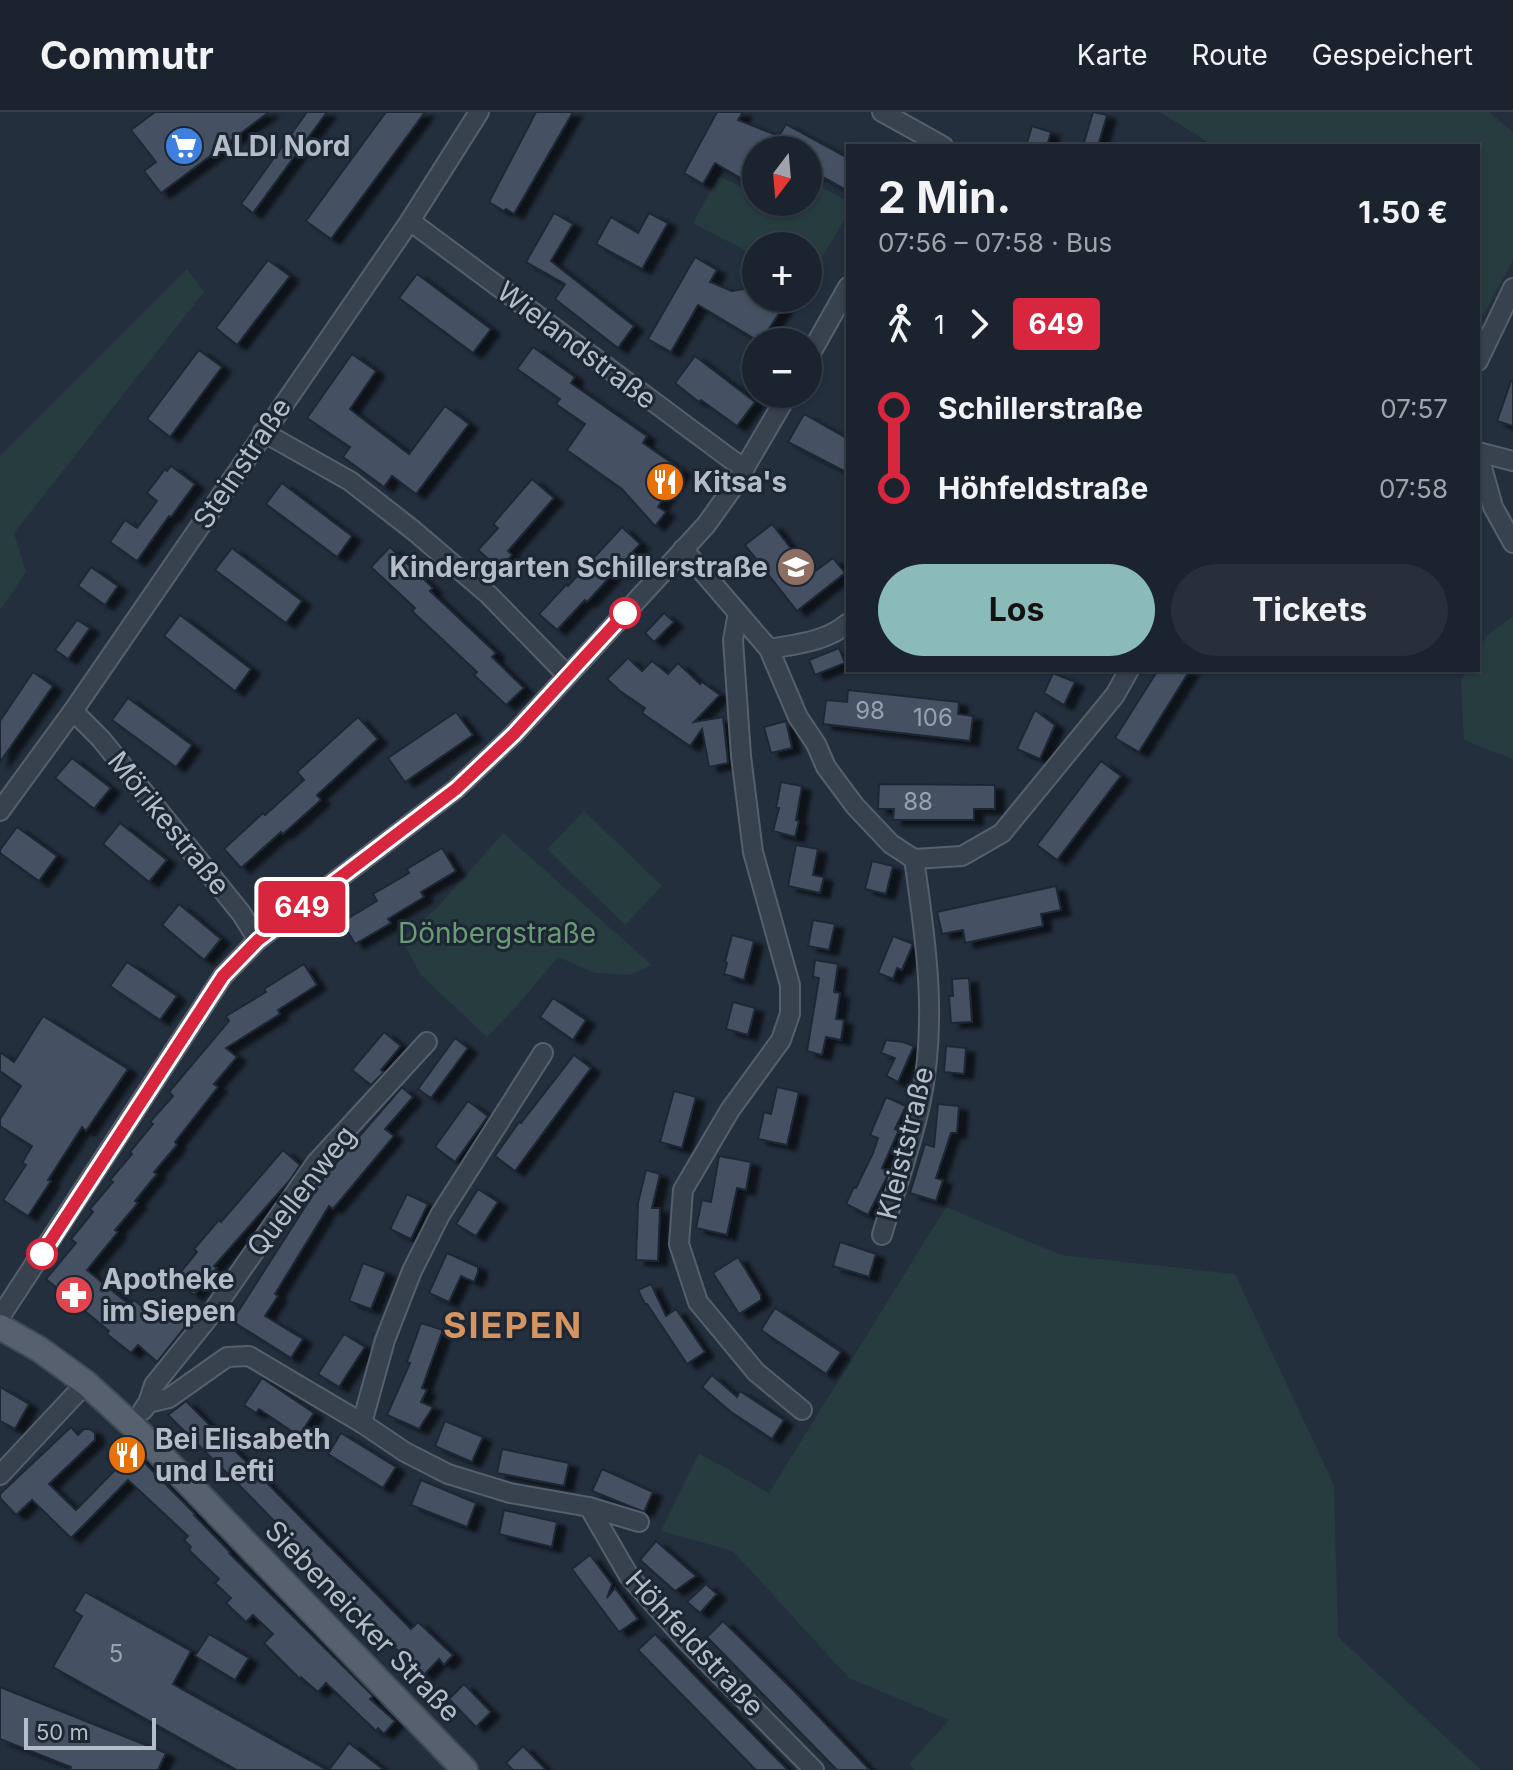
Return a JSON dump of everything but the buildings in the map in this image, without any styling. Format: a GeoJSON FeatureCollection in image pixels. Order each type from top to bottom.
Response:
{"type":"FeatureCollection","features":[{"type":"Feature","properties":{"kind":"main road","name":"Siebeneicker Straße"},"geometry":{"type":"LineString","coordinates":[[0,1327],[39,1349],[86,1383],[133,1426],[465,1770]]}},
{"type":"Feature","properties":{"kind":"street","name":"Steinstraße"},"geometry":{"type":"LineString","coordinates":[[0,811],[73,711],[410,221],[479,112]]}},
{"type":"Feature","properties":{"kind":"street"},"geometry":{"type":"LineString","coordinates":[[882,112],[934,144]]}},
{"type":"Feature","properties":{"kind":"street","name":"Wielandstraße"},"geometry":{"type":"LineString","coordinates":[[410,221],[745,468]]}},
{"type":"Feature","properties":{"kind":"street"},"geometry":{"type":"LineString","coordinates":[[1480,357],[1513,288]]}},
{"type":"Feature","properties":{"kind":"street"},"geometry":{"type":"LineString","coordinates":[[822,333],[846,291]]}},
{"type":"Feature","properties":{"kind":"street"},"geometry":{"type":"LineString","coordinates":[[0,1317],[223,976],[258,940],[456,789],[514,734],[717,510],[780,408]]}},
{"type":"Feature","properties":{"kind":"street"},"geometry":{"type":"LineString","coordinates":[[263,432],[350,481],[413,530],[489,595],[567,675]]}},
{"type":"Feature","properties":{"kind":"street"},"geometry":{"type":"LineString","coordinates":[[1480,453],[1513,461]]}},
{"type":"Feature","properties":{"kind":"street"},"geometry":{"type":"LineString","coordinates":[[1480,459],[1493,507],[1513,543]]}},
{"type":"Feature","properties":{"kind":"street"},"geometry":{"type":"LineString","coordinates":[[683,549],[769,649],[798,717],[816,744],[826,767],[855,806],[891,844],[914,859],[962,856],[1002,833],[1115,695],[1128,672]]}},
{"type":"Feature","properties":{"kind":"street"},"geometry":{"type":"LineString","coordinates":[[738,613],[733,640],[741,756],[753,852],[790,985],[790,1014],[781,1040],[730,1110],[683,1190],[679,1244],[698,1302],[756,1372],[802,1410]]}},
{"type":"Feature","properties":{"kind":"street"},"geometry":{"type":"LineString","coordinates":[[769,649],[823,637],[846,624]]}},
{"type":"Feature","properties":{"kind":"street","name":"Mörikestraße"},"geometry":{"type":"LineString","coordinates":[[73,711],[101,739],[241,913],[258,940]]}},
{"type":"Feature","properties":{"kind":"street","name":"Kleiststraße"},"geometry":{"type":"LineString","coordinates":[[882,1235],[920,1105],[927,1057],[930,1007],[925,932],[914,859]]}},
{"type":"Feature","properties":{"kind":"street","name":"Quellenweg"},"geometry":{"type":"LineString","coordinates":[[148,1403],[154,1385],[208,1318],[316,1163],[427,1042]]}},
{"type":"Feature","properties":{"kind":"street"},"geometry":{"type":"LineString","coordinates":[[362,1423],[385,1340],[412,1271],[440,1215],[543,1053]]}},
{"type":"Feature","properties":{"kind":"street","name":"Höhfeldstraße"},"geometry":{"type":"LineString","coordinates":[[148,1403],[169,1398],[227,1357],[249,1356],[405,1452],[448,1474],[510,1493],[589,1507],[639,1522]]}},
{"type":"Feature","properties":{"kind":"street"},"geometry":{"type":"LineString","coordinates":[[0,1475],[86,1383]]}},
{"type":"Feature","properties":{"kind":"street"},"geometry":{"type":"LineString","coordinates":[[133,1426],[148,1403]]}},
{"type":"Feature","properties":{"kind":"street","name":"Höhfeldstraße"},"geometry":{"type":"LineString","coordinates":[[589,1507],[629,1576],[684,1638],[814,1770]]}},
{"type":"Feature","properties":{"kind":"green space"},"geometry":{"type":"Polygon","coordinates":[[[1160,112],[1489,112],[1513,132],[1513,260],[1483,315],[1480,313],[1480,144],[1211,144],[1160,112]]]}},
{"type":"Feature","properties":{"kind":"green space"},"geometry":{"type":"Polygon","coordinates":[[[719,176],[742,187],[742,216],[822,216],[822,187],[846,201],[846,216],[822,258],[822,232],[742,232],[742,249],[693,223],[719,176]]]}},
{"type":"Feature","properties":{"kind":"green space"},"geometry":{"type":"Polygon","coordinates":[[[187,269],[204,292],[14,533],[26,572],[0,610],[0,456],[187,269]]]}},
{"type":"Feature","properties":{"kind":"green space"},"geometry":{"type":"Polygon","coordinates":[[[1513,617],[1513,759],[1464,740],[1461,682],[1466,672],[1480,672],[1482,643],[1513,617]]]}},
{"type":"Feature","properties":{"kind":"green space"},"geometry":{"type":"Polygon","coordinates":[[[584,811],[662,886],[625,925],[547,849],[584,811]]]}},
{"type":"Feature","properties":{"kind":"green space","name":"Dönbergstraße"},"geometry":{"type":"Polygon","coordinates":[[[503,833],[652,965],[630,975],[595,973],[558,957],[487,1037],[421,975],[401,939],[438,907],[503,833]]]}},
{"type":"Feature","properties":{"kind":"green space"},"geometry":{"type":"Polygon","coordinates":[[[946,1207],[1061,1255],[1235,1274],[1334,1485],[1338,1637],[1481,1770],[915,1770],[909,1764],[949,1720],[849,1678],[733,1551],[661,1531],[699,1453],[769,1493],[946,1207]]]}},
{"type":"Feature","properties":{"kind":"bus line","name":"649"},"geometry":{"type":"LineString","coordinates":[[42,1254],[223,976],[258,940],[456,789],[514,734],[625,613]]}},
{"type":"Feature","properties":{"kind":"place","name":"ALDI Nord"},"geometry":{"type":"Point","coordinates":[184,146]}},
{"type":"Feature","properties":{"kind":"place","name":"Kitsa's"},"geometry":{"type":"Point","coordinates":[665,482]}},
{"type":"Feature","properties":{"kind":"place","name":"Kindergarten Schillerstraße"},"geometry":{"type":"Point","coordinates":[796,567]}},
{"type":"Feature","properties":{"kind":"place","name":"Apotheke im Siepen"},"geometry":{"type":"Point","coordinates":[74,1295]}},
{"type":"Feature","properties":{"kind":"place","name":"Bei Elisabeth und Lefti"},"geometry":{"type":"Point","coordinates":[127,1455]}},
{"type":"Feature","properties":{"kind":"district","name":"SIEPEN"},"geometry":{"type":"Point","coordinates":[513,1325]}}]}
